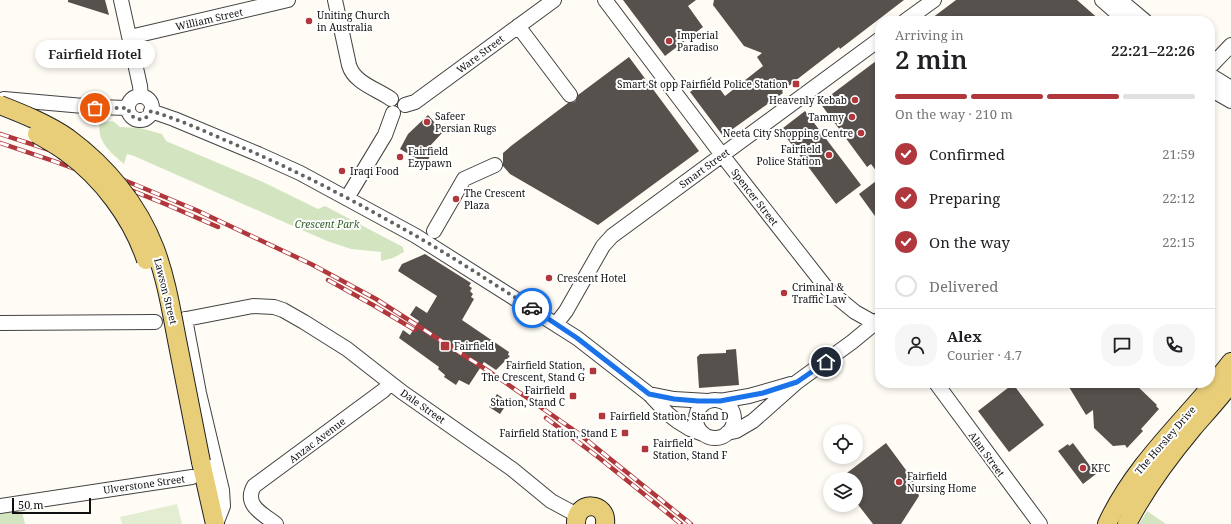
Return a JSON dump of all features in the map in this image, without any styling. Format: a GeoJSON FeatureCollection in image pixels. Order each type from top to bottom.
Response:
{"type":"FeatureCollection","features":[{"type":"Feature","properties":{"kind":"main road","name":"Lawson Street"},"geometry":{"type":"LineString","coordinates":[[2,102],[43,123],[67,138],[97,162],[118,186],[136,211],[146,229],[155,249],[165,281],[203,524]]}},
{"type":"Feature","properties":{"kind":"main road","name":"Lawson Street"},"geometry":{"type":"LineString","coordinates":[[0,118],[37,134],[66,152],[98,181],[125,216],[141,247],[153,283],[194,468],[215,524]]}},
{"type":"Feature","properties":{"kind":"main road","name":"The Horsley Drive"},"geometry":{"type":"LineString","coordinates":[[1215,381],[1231,362]]}},
{"type":"Feature","properties":{"kind":"main road","name":"The Horsley Drive"},"geometry":{"type":"LineString","coordinates":[[1127,524],[1138,502],[1158,473],[1231,383]]}},
{"type":"Feature","properties":{"kind":"main road","name":"The Horsley Drive"},"geometry":{"type":"LineString","coordinates":[[1107,524],[1116,504],[1156,448],[1182,421],[1209,388]]}},
{"type":"Feature","properties":{"kind":"main road"},"geometry":{"type":"LineString","coordinates":[[577,520],[584,508],[593,506],[602,511],[611,523]]}},
{"type":"Feature","properties":{"kind":"street"},"geometry":{"type":"LineString","coordinates":[[121,0],[130,37],[141,96]]}},
{"type":"Feature","properties":{"kind":"street","name":"William Street"},"geometry":{"type":"LineString","coordinates":[[130,37],[288,0]]}},
{"type":"Feature","properties":{"kind":"street"},"geometry":{"type":"LineString","coordinates":[[335,0],[352,73],[392,106],[385,135],[348,198]]}},
{"type":"Feature","properties":{"kind":"street","name":"Ware Street"},"geometry":{"type":"LineString","coordinates":[[392,106],[394,97],[402,98],[405,105],[415,102],[554,0]]}},
{"type":"Feature","properties":{"kind":"street","name":"Spencer Street"},"geometry":{"type":"LineString","coordinates":[[605,0],[722,156],[828,290],[843,303],[875,321]]}},
{"type":"Feature","properties":{"kind":"street"},"geometry":{"type":"LineString","coordinates":[[912,16],[934,0]]}},
{"type":"Feature","properties":{"kind":"street"},"geometry":{"type":"LineString","coordinates":[[1102,0],[1120,16]]}},
{"type":"Feature","properties":{"kind":"street"},"geometry":{"type":"LineString","coordinates":[[1120,0],[1139,16]]}},
{"type":"Feature","properties":{"kind":"street"},"geometry":{"type":"LineString","coordinates":[[518,26],[570,95]]}},
{"type":"Feature","properties":{"kind":"street","name":"Smart Street"},"geometry":{"type":"LineString","coordinates":[[556,324],[569,307],[603,246],[612,236],[875,43]]}},
{"type":"Feature","properties":{"kind":"street"},"geometry":{"type":"LineString","coordinates":[[1215,62],[1231,45]]}},
{"type":"Feature","properties":{"kind":"street"},"geometry":{"type":"LineString","coordinates":[[1215,78],[1231,88]]}},
{"type":"Feature","properties":{"kind":"street"},"geometry":{"type":"LineString","coordinates":[[1215,92],[1231,101]]}},
{"type":"Feature","properties":{"kind":"street"},"geometry":{"type":"LineString","coordinates":[[141,96],[145,97],[150,103],[151,111],[148,117],[137,120],[131,115],[128,108],[134,98],[141,96]]}},
{"type":"Feature","properties":{"kind":"street"},"geometry":{"type":"LineString","coordinates":[[2,102],[95,108],[128,108]]}},
{"type":"Feature","properties":{"kind":"street"},"geometry":{"type":"LineString","coordinates":[[151,111],[174,119],[300,173],[348,198],[436,248],[577,338],[649,394],[668,414],[677,421],[690,429],[713,438],[718,438],[727,433],[736,431],[753,421],[797,382],[875,325]]}},
{"type":"Feature","properties":{"kind":"street"},"geometry":{"type":"LineString","coordinates":[[434,231],[464,179],[495,165]]}},
{"type":"Feature","properties":{"kind":"street","name":"Dale Street"},"geometry":{"type":"LineString","coordinates":[[183,320],[234,309],[264,306],[283,310],[347,349],[390,383],[512,469],[577,520]]}},
{"type":"Feature","properties":{"kind":"street","name":"Lawson Street"},"geometry":{"type":"LineString","coordinates":[[183,320],[222,490],[223,506],[215,524]]}},
{"type":"Feature","properties":{"kind":"street"},"geometry":{"type":"LineString","coordinates":[[0,322],[155,322]]}},
{"type":"Feature","properties":{"kind":"street"},"geometry":{"type":"LineString","coordinates":[[649,394],[674,399],[714,401],[763,393],[797,382]]}},
{"type":"Feature","properties":{"kind":"street","name":"Anzac Avenue"},"geometry":{"type":"LineString","coordinates":[[276,524],[254,507],[251,500],[251,492],[254,486],[384,390],[390,383]]}},
{"type":"Feature","properties":{"kind":"street","name":"Alan Street"},"geometry":{"type":"LineString","coordinates":[[940,388],[1040,524]]}},
{"type":"Feature","properties":{"kind":"street"},"geometry":{"type":"LineString","coordinates":[[703,434],[696,424],[697,413],[699,408],[714,401],[729,407],[733,418],[730,429],[727,433]]}},
{"type":"Feature","properties":{"kind":"street","name":"Ulverstone Street"},"geometry":{"type":"LineString","coordinates":[[0,506],[194,468]]}},
{"type":"Feature","properties":{"kind":"green space","name":"Crescent Park"},"geometry":{"type":"Polygon","coordinates":[[[113,121],[120,127],[140,128],[162,134],[166,141],[263,182],[318,209],[325,206],[403,247],[404,252],[393,258],[381,261],[381,252],[351,249],[327,241],[134,156],[127,154],[124,164],[106,146],[100,135],[100,123],[113,121]]]}},
{"type":"Feature","properties":{"kind":"green space"},"geometry":{"type":"Polygon","coordinates":[[[20,503],[25,524],[0,524],[0,506],[20,503]]]}},
{"type":"Feature","properties":{"kind":"green space"},"geometry":{"type":"Polygon","coordinates":[[[177,504],[182,524],[122,524],[120,517],[177,504]]]}},
{"type":"Feature","properties":{"kind":"green space"},"geometry":{"type":"Polygon","coordinates":[[[1147,511],[1166,524],[1139,524],[1147,511]]]}},
{"type":"Feature","properties":{"kind":"building"},"geometry":{"type":"Polygon","coordinates":[[[68,0],[105,0],[109,15],[68,2],[68,0]]]}},
{"type":"Feature","properties":{"kind":"building","name":"Imperial Paradiso"},"geometry":{"type":"Polygon","coordinates":[[[623,0],[696,0],[688,6],[703,27],[665,56],[623,0]]]}},
{"type":"Feature","properties":{"kind":"building"},"geometry":{"type":"Polygon","coordinates":[[[714,0],[904,0],[883,16],[875,16],[875,22],[840,49],[839,47],[782,91],[783,93],[723,136],[690,92],[711,77],[725,96],[763,66],[757,57],[762,53],[744,46],[713,5],[714,0]]]}},
{"type":"Feature","properties":{"kind":"building"},"geometry":{"type":"Polygon","coordinates":[[[956,0],[1077,0],[1095,16],[935,16],[956,0]]]}},
{"type":"Feature","properties":{"kind":"building"},"geometry":{"type":"Polygon","coordinates":[[[629,57],[699,151],[598,225],[510,174],[503,166],[503,153],[568,103],[575,102],[578,95],[629,57]]]}},
{"type":"Feature","properties":{"kind":"building","name":"Neeta City Shopping Centre"},"geometry":{"type":"Polygon","coordinates":[[[875,62],[875,169],[871,164],[867,167],[820,103],[875,62]]]}},
{"type":"Feature","properties":{"kind":"building"},"geometry":{"type":"Polygon","coordinates":[[[805,111],[861,185],[836,204],[786,137],[789,135],[783,128],[805,111]]]}},
{"type":"Feature","properties":{"kind":"building"},"geometry":{"type":"Polygon","coordinates":[[[428,115],[443,132],[429,147],[433,150],[426,164],[400,149],[408,134],[428,115]]]}},
{"type":"Feature","properties":{"kind":"building"},"geometry":{"type":"Polygon","coordinates":[[[875,182],[875,216],[859,194],[875,182]]]}},
{"type":"Feature","properties":{"kind":"building"},"geometry":{"type":"Polygon","coordinates":[[[425,254],[471,283],[469,286],[472,288],[470,291],[473,294],[471,297],[474,299],[462,320],[509,352],[508,355],[510,356],[496,370],[484,362],[469,385],[459,380],[456,385],[444,377],[445,375],[438,369],[439,367],[399,338],[403,330],[410,335],[419,321],[410,315],[416,306],[427,313],[437,296],[398,271],[402,264],[425,254]]]}},
{"type":"Feature","properties":{"kind":"building"},"geometry":{"type":"Polygon","coordinates":[[[736,349],[739,385],[699,388],[697,357],[700,354],[726,353],[726,350],[736,349]]]}},
{"type":"Feature","properties":{"kind":"building"},"geometry":{"type":"Polygon","coordinates":[[[1008,388],[1016,388],[1044,425],[1009,452],[978,411],[1008,388]]]}},
{"type":"Feature","properties":{"kind":"building"},"geometry":{"type":"Polygon","coordinates":[[[1070,388],[1139,388],[1157,405],[1156,406],[1159,409],[1141,429],[1143,431],[1127,448],[1125,445],[1113,446],[1094,428],[1093,410],[1086,415],[1070,388]]]}},
{"type":"Feature","properties":{"kind":"building"},"geometry":{"type":"Polygon","coordinates":[[[497,394],[508,402],[500,414],[489,407],[497,394]]]}},
{"type":"Feature","properties":{"kind":"building","name":"Fairfield Nursing Home"},"geometry":{"type":"Polygon","coordinates":[[[886,443],[920,489],[918,493],[919,496],[901,524],[873,524],[863,511],[863,472],[848,472],[859,464],[863,464],[863,461],[886,443]]]}},
{"type":"Feature","properties":{"kind":"building"},"geometry":{"type":"Polygon","coordinates":[[[1073,443],[1096,474],[1083,484],[1058,451],[1068,444],[1069,446],[1073,443]]]}},
{"type":"Feature","properties":{"kind":"railway"},"geometry":{"type":"LineString","coordinates":[[0,134],[59,153],[196,210],[311,264],[376,299],[490,372],[578,433],[691,524]]}},
{"type":"Feature","properties":{"kind":"railway"},"geometry":{"type":"LineString","coordinates":[[0,143],[110,182],[218,227]]}},
{"type":"Feature","properties":{"kind":"railway"},"geometry":{"type":"LineString","coordinates":[[328,280],[415,330]]}},
{"type":"Feature","properties":{"kind":"railway"},"geometry":{"type":"LineString","coordinates":[[546,418],[598,457],[681,524]]}},
{"type":"Feature","properties":{"kind":"way so far"},"geometry":{"type":"LineString","coordinates":[[95,108],[128,108],[133,118],[137,120],[148,117],[151,111],[158,113],[244,148],[300,173],[442,251],[532,308]]}},
{"type":"Feature","properties":{"kind":"place","name":"Uniting Church in Australia"},"geometry":{"type":"Point","coordinates":[309,21]}},
{"type":"Feature","properties":{"kind":"place","name":"Imperial Paradiso"},"geometry":{"type":"Point","coordinates":[669,41]}},
{"type":"Feature","properties":{"kind":"place","name":"Smart St opp Fairfield Police Station"},"geometry":{"type":"Point","coordinates":[796,84]}},
{"type":"Feature","properties":{"kind":"place","name":"Heavenly Kebab"},"geometry":{"type":"Point","coordinates":[855,100]}},
{"type":"Feature","properties":{"kind":"place","name":"Fairfield Hotel"},"geometry":{"type":"Point","coordinates":[95,108]}},
{"type":"Feature","properties":{"kind":"place","name":"Tammy"},"geometry":{"type":"Point","coordinates":[852,117]}},
{"type":"Feature","properties":{"kind":"place","name":"Safeer Persian Rugs"},"geometry":{"type":"Point","coordinates":[427,122]}},
{"type":"Feature","properties":{"kind":"place","name":"Neeta City Shopping Centre"},"geometry":{"type":"Point","coordinates":[861,133]}},
{"type":"Feature","properties":{"kind":"place","name":"Fairfield Police Station"},"geometry":{"type":"Point","coordinates":[829,155]}},
{"type":"Feature","properties":{"kind":"place","name":"Fairfield Ezypawn"},"geometry":{"type":"Point","coordinates":[400,157]}},
{"type":"Feature","properties":{"kind":"place","name":"Iraqi Food"},"geometry":{"type":"Point","coordinates":[342,171]}},
{"type":"Feature","properties":{"kind":"place","name":"The Crescent Plaza"},"geometry":{"type":"Point","coordinates":[456,199]}},
{"type":"Feature","properties":{"kind":"place","name":"Crescent Hotel"},"geometry":{"type":"Point","coordinates":[549,278]}},
{"type":"Feature","properties":{"kind":"place","name":"Criminal & Traffic Law"},"geometry":{"type":"Point","coordinates":[784,293]}},
{"type":"Feature","properties":{"kind":"place","name":"Fairfield"},"geometry":{"type":"Point","coordinates":[445,346]}},
{"type":"Feature","properties":{"kind":"place","name":"Fairfield Station, The Crescent, Stand G"},"geometry":{"type":"Point","coordinates":[593,371]}},
{"type":"Feature","properties":{"kind":"place","name":"Fairfield Station, Stand C"},"geometry":{"type":"Point","coordinates":[573,396]}},
{"type":"Feature","properties":{"kind":"place","name":"Fairfield Station, Stand D"},"geometry":{"type":"Point","coordinates":[602,416]}},
{"type":"Feature","properties":{"kind":"place","name":"Fairfield Station, Stand E"},"geometry":{"type":"Point","coordinates":[625,433]}},
{"type":"Feature","properties":{"kind":"place","name":"Fairfield Station, Stand F"},"geometry":{"type":"Point","coordinates":[645,449]}},
{"type":"Feature","properties":{"kind":"place","name":"KFC"},"geometry":{"type":"Point","coordinates":[1083,468]}},
{"type":"Feature","properties":{"kind":"place","name":"Fairfield Nursing Home"},"geometry":{"type":"Point","coordinates":[899,482]}},
{"type":"Feature","properties":{"kind":"route"},"geometry":{"type":"LineString","coordinates":[[532,308],[577,338],[649,394],[674,399],[720,401],[763,393],[797,382],[826,362]]}}]}
